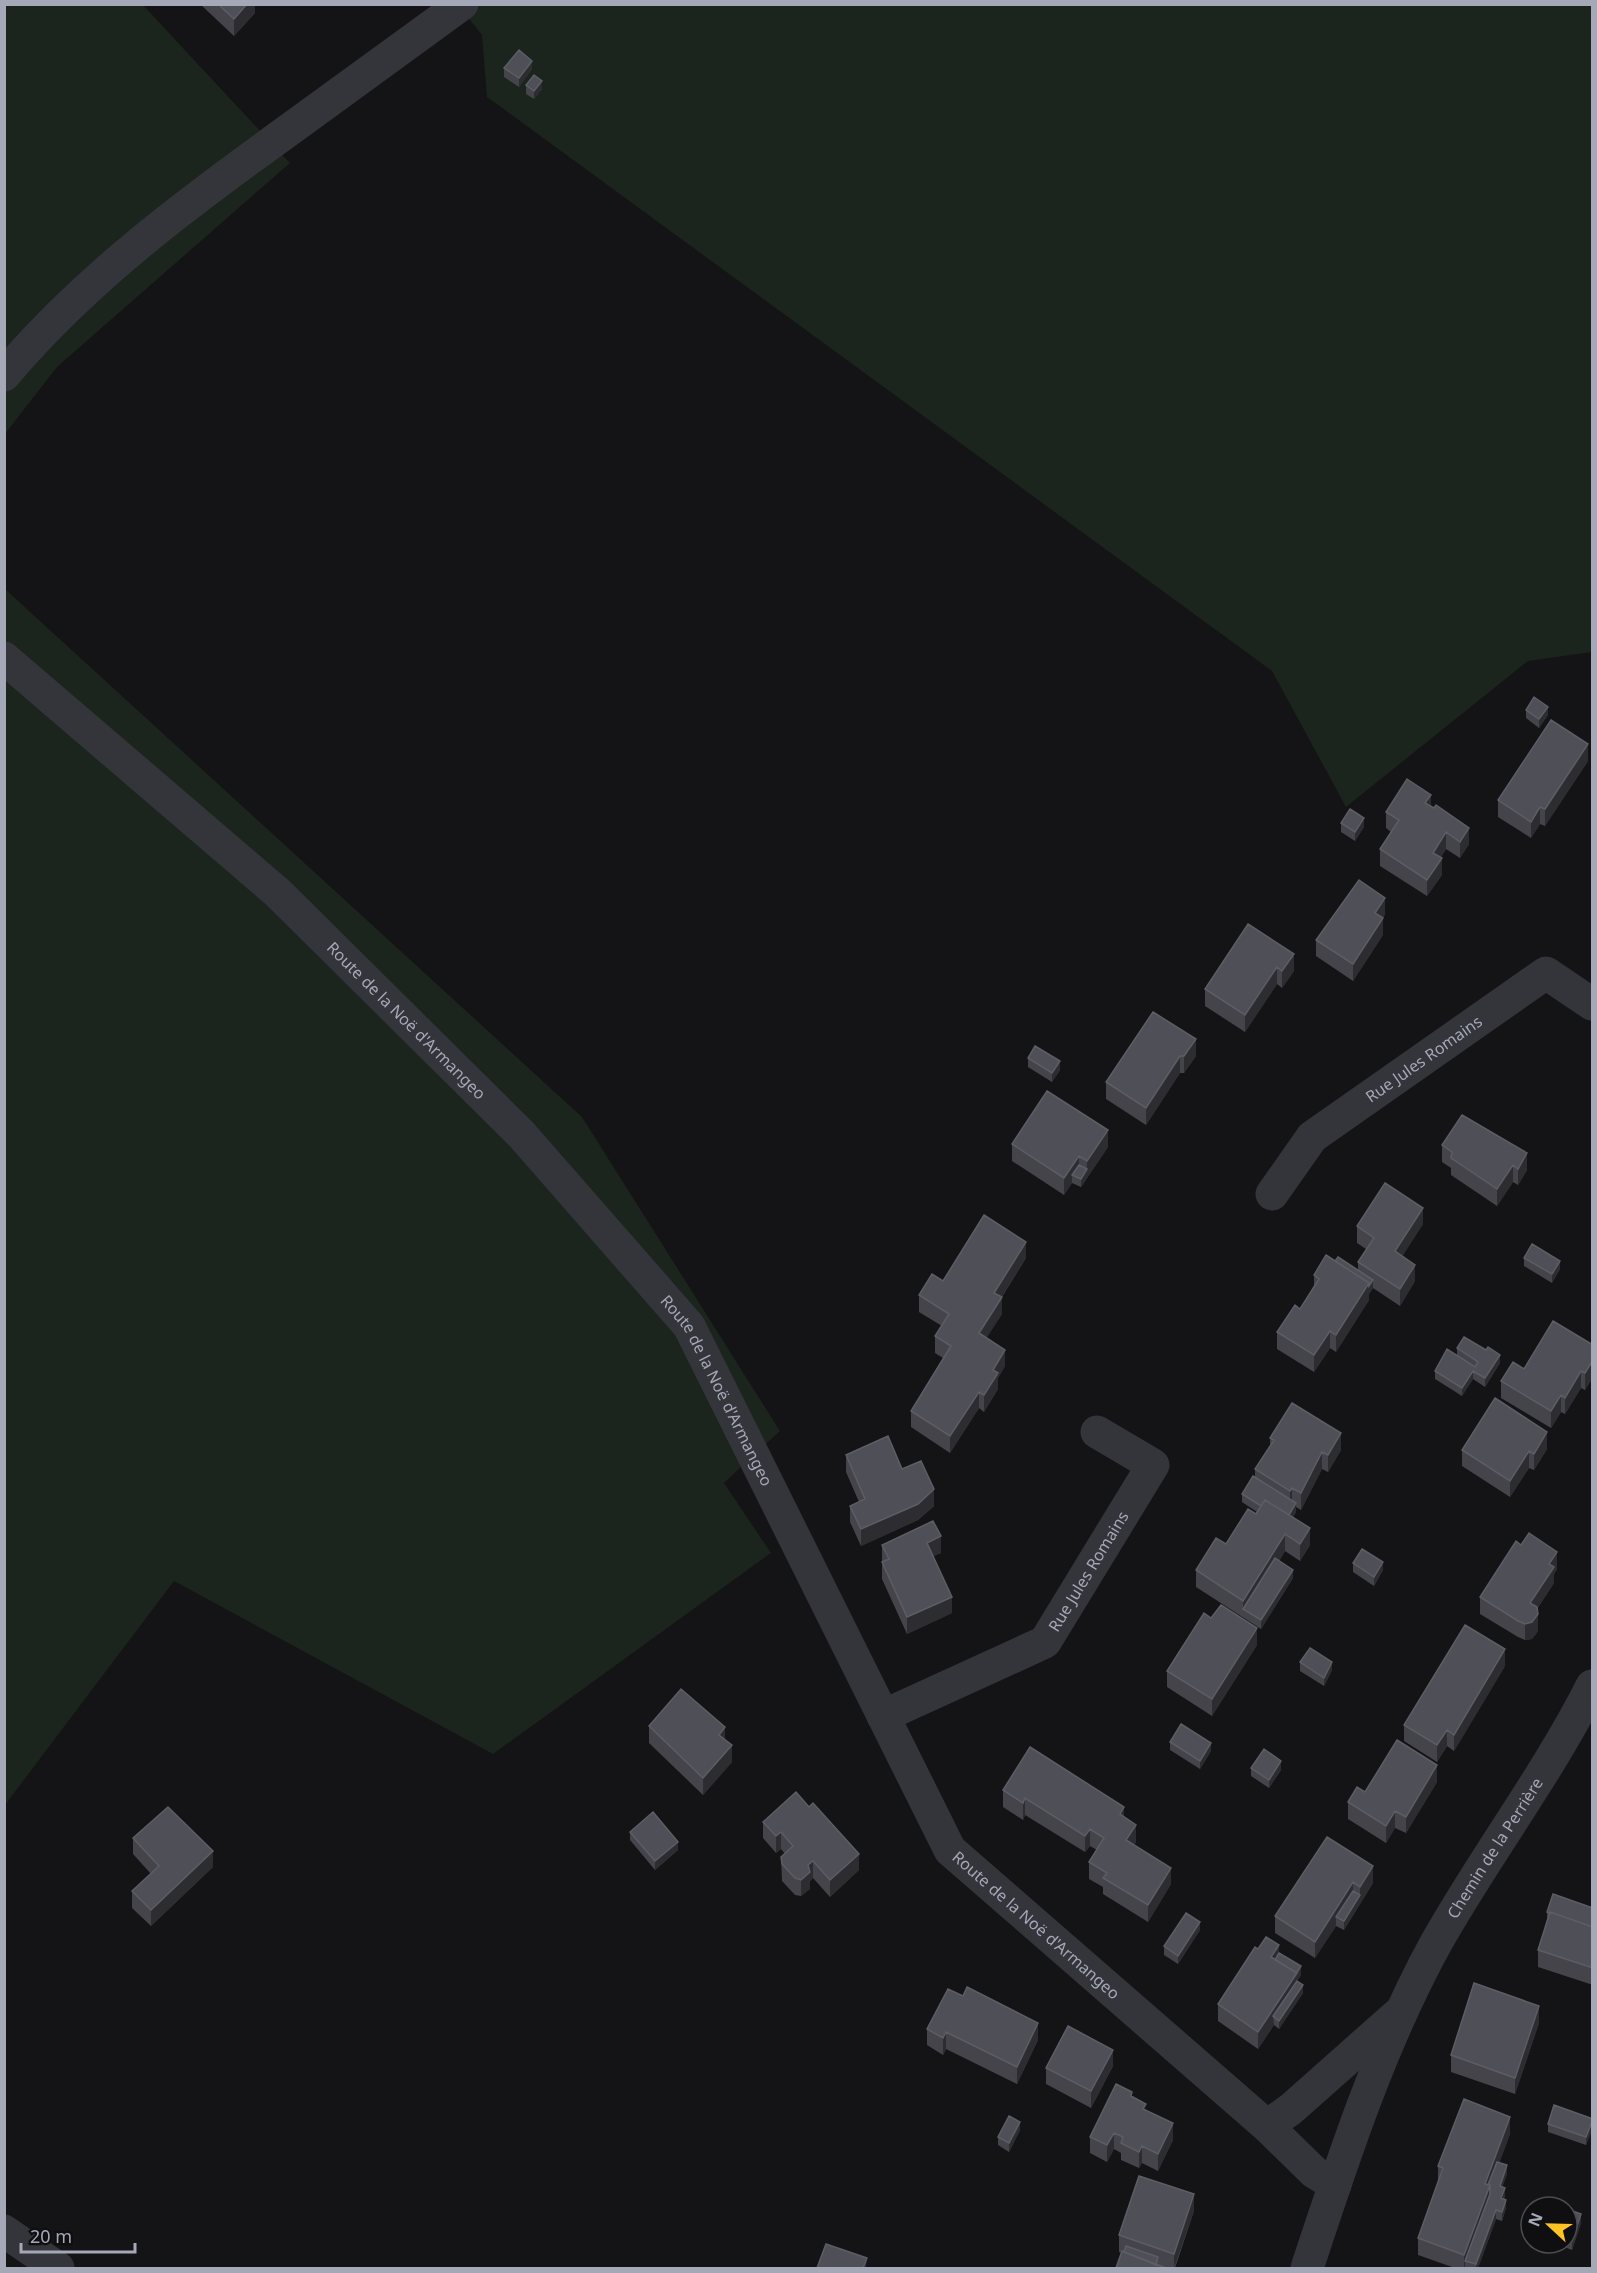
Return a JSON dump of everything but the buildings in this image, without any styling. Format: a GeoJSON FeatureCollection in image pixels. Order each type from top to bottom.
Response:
{"type":"FeatureCollection","features":[{"type":"Feature","properties":{"kind":"street"},"geometry":{"type":"LineString","coordinates":[[4,375],[41,332],[128,252],[202,193],[462,4]]}},
{"type":"Feature","properties":{"kind":"street","name":"Route de la Noë d'Armangeo"},"geometry":{"type":"LineString","coordinates":[[4,658],[278,893],[522,1135],[689,1326],[950,1850],[1267,2126],[1314,2172],[1335,2185]]}},
{"type":"Feature","properties":{"kind":"street","name":"Rue Jules Romains"},"geometry":{"type":"LineString","coordinates":[[1272,1194],[1312,1137],[1546,973],[1593,1004]]}},
{"type":"Feature","properties":{"kind":"street","name":"Rue Jules Romains"},"geometry":{"type":"LineString","coordinates":[[883,1716],[1045,1642],[1153,1465],[1097,1432]]}},
{"type":"Feature","properties":{"kind":"street","name":"Chemin de la Perrière"},"geometry":{"type":"LineString","coordinates":[[1307,2268],[1335,2185],[1401,2012],[1437,1942],[1593,1686]]}},
{"type":"Feature","properties":{"kind":"street","name":"Chemin de la Perrière"},"geometry":{"type":"LineString","coordinates":[[1267,2126],[1291,2109],[1401,2012]]}},
{"type":"Feature","properties":{"kind":"street"},"geometry":{"type":"LineString","coordinates":[[4,2231],[58,2268]]}},
{"type":"Feature","properties":{"kind":"shaded area"},"geometry":{"type":"Polygon","coordinates":[[[5,5],[143,5],[290,163],[57,367],[5,434],[5,5]]]}},
{"type":"Feature","properties":{"kind":"shaded area"},"geometry":{"type":"Polygon","coordinates":[[[458,5],[1592,5],[1592,652],[1528,661],[1346,807],[1272,671],[487,97],[482,35],[458,5]]]}},
{"type":"Feature","properties":{"kind":"shaded area"},"geometry":{"type":"Polygon","coordinates":[[[4,588],[582,1117],[780,1431],[724,1483],[771,1553],[493,1754],[174,1581],[5,1805],[4,588]]]}}]}
